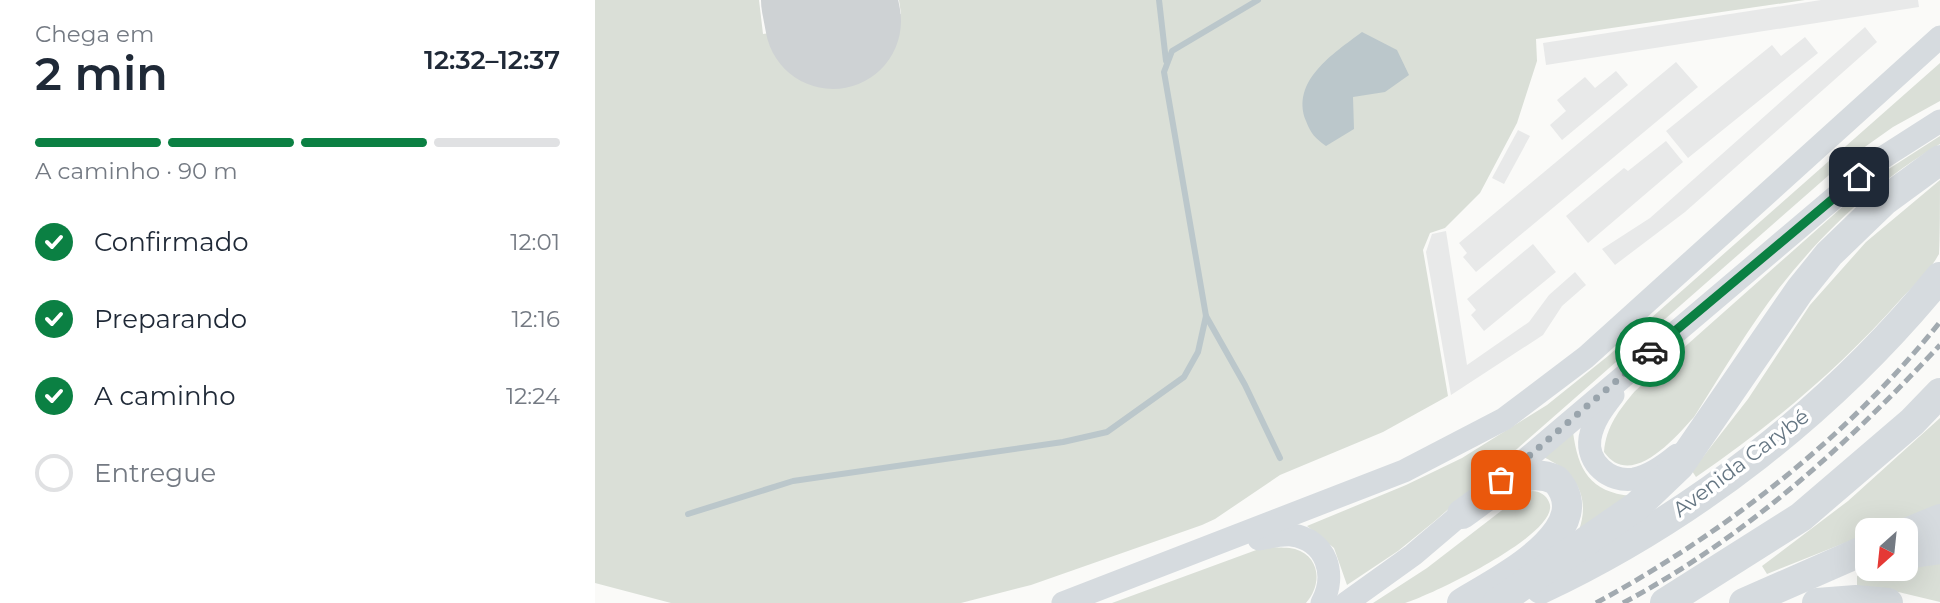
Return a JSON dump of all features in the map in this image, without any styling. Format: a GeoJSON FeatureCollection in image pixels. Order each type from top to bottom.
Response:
{"type":"FeatureCollection","features":[{"type":"Feature","properties":{"kind":"highway"},"geometry":{"type":"LineString","coordinates":[[1497,603],[1637,506],[1660,486],[1679,466],[1774,326],[1829,254],[1884,201],[1940,160]]}},
{"type":"Feature","properties":{"kind":"highway","name":"Avenida Carybé"},"geometry":{"type":"LineString","coordinates":[[1507,603],[1607,555],[1698,497],[1770,445],[1873,353],[1940,277]]}},
{"type":"Feature","properties":{"kind":"highway"},"geometry":{"type":"LineString","coordinates":[[1665,603],[1801,517],[1912,422],[1940,393]]}},
{"type":"Feature","properties":{"kind":"highway"},"geometry":{"type":"LineString","coordinates":[[1462,514],[1512,481],[1536,473],[1556,480],[1567,498],[1565,522],[1551,541],[1462,603]]}},
{"type":"Feature","properties":{"kind":"highway"},"geometry":{"type":"LineString","coordinates":[[1918,528],[1940,519]]}},
{"type":"Feature","properties":{"kind":"highway"},"geometry":{"type":"LineString","coordinates":[[1918,553],[1940,549]]}},
{"type":"Feature","properties":{"kind":"highway"},"geometry":{"type":"LineString","coordinates":[[1757,598],[1855,554]]}},
{"type":"Feature","properties":{"kind":"highway"},"geometry":{"type":"LineString","coordinates":[[1757,598],[1855,568]]}},
{"type":"Feature","properties":{"kind":"highway"},"geometry":{"type":"LineString","coordinates":[[1817,603],[1856,600],[1888,603]]}},
{"type":"Feature","properties":{"kind":"main road"},"geometry":{"type":"LineString","coordinates":[[1063,603],[1404,471],[1504,419],[1586,357],[1940,37]]}},
{"type":"Feature","properties":{"kind":"main road"},"geometry":{"type":"LineString","coordinates":[[1346,603],[1413,555],[1879,160],[1940,121]]}},
{"type":"Feature","properties":{"kind":"main road"},"geometry":{"type":"LineString","coordinates":[[1638,362],[1596,419],[1590,440],[1593,460],[1611,476],[1633,479],[1659,468],[1687,445],[1720,408]]}},
{"type":"Feature","properties":{"kind":"main road"},"geometry":{"type":"LineString","coordinates":[[1217,545],[1284,535],[1308,540],[1318,548],[1329,567],[1328,590],[1322,603]]}},
{"type":"Feature","properties":{"kind":"shaded area"},"geometry":{"type":"Polygon","coordinates":[[[595,0],[759,0],[763,34],[901,14],[899,0],[1805,0],[1536,39],[1537,61],[1517,123],[1480,193],[1445,228],[1430,233],[1423,250],[1448,396],[1383,432],[1280,475],[1202,525],[1031,585],[961,603],[671,603],[595,583],[595,0]]]}},
{"type":"Feature","properties":{"kind":"shaded area"},"geometry":{"type":"Polygon","coordinates":[[[1821,0],[1918,0],[1919,7],[1546,65],[1543,43],[1821,0]]]}},
{"type":"Feature","properties":{"kind":"shaded area"},"geometry":{"type":"Polygon","coordinates":[[[1865,27],[1877,42],[1685,212],[1615,265],[1602,249],[1650,218],[1865,27]]]}},
{"type":"Feature","properties":{"kind":"shaded area"},"geometry":{"type":"Polygon","coordinates":[[[1362,32],[1397,50],[1409,75],[1385,92],[1353,97],[1354,129],[1326,146],[1314,135],[1306,121],[1304,93],[1317,69],[1362,32]]]}},
{"type":"Feature","properties":{"kind":"shaded area"},"geometry":{"type":"Polygon","coordinates":[[[1805,37],[1818,53],[1688,158],[1666,131],[1772,45],[1781,56],[1805,37]]]}},
{"type":"Feature","properties":{"kind":"shaded area"},"geometry":{"type":"Polygon","coordinates":[[[1676,62],[1698,87],[1476,272],[1463,257],[1467,253],[1459,243],[1676,62]]]}},
{"type":"Feature","properties":{"kind":"shaded area"},"geometry":{"type":"Polygon","coordinates":[[[1940,63],[1940,101],[1893,127],[1845,161],[1436,520],[1398,551],[1347,585],[1334,548],[1307,526],[1406,485],[1462,458],[1547,405],[1608,356],[1940,63]]]}},
{"type":"Feature","properties":{"kind":"shaded area"},"geometry":{"type":"Polygon","coordinates":[[[1616,71],[1628,85],[1562,140],[1550,125],[1566,111],[1557,100],[1585,77],[1595,88],[1616,71]]]}},
{"type":"Feature","properties":{"kind":"shaded area"},"geometry":{"type":"Polygon","coordinates":[[[1518,130],[1530,136],[1504,184],[1492,178],[1518,130]]]}},
{"type":"Feature","properties":{"kind":"shaded area"},"geometry":{"type":"Polygon","coordinates":[[[1940,136],[1940,144],[1874,190],[1797,266],[1757,318],[1694,417],[1676,437],[1652,457],[1627,466],[1615,462],[1604,452],[1611,426],[1635,391],[1857,194],[1887,170],[1940,136]]]}},
{"type":"Feature","properties":{"kind":"shaded area"},"geometry":{"type":"Polygon","coordinates":[[[1666,141],[1683,162],[1588,243],[1566,216],[1624,168],[1628,171],[1666,141]]]}},
{"type":"Feature","properties":{"kind":"shaded area"},"geometry":{"type":"Polygon","coordinates":[[[1940,180],[1939,254],[1926,272],[1830,372],[1751,437],[1696,477],[1692,471],[1748,399],[1810,305],[1866,242],[1940,180]]]}},
{"type":"Feature","properties":{"kind":"shaded area"},"geometry":{"type":"Polygon","coordinates":[[[1446,231],[1467,365],[1529,322],[1549,295],[1575,272],[1586,285],[1562,306],[1543,335],[1451,395],[1426,252],[1432,234],[1446,231]]]}},
{"type":"Feature","properties":{"kind":"shaded area"},"geometry":{"type":"Polygon","coordinates":[[[1533,244],[1556,272],[1484,331],[1471,315],[1476,310],[1467,299],[1533,244]]]}},
{"type":"Feature","properties":{"kind":"shaded area"},"geometry":{"type":"Polygon","coordinates":[[[1940,418],[1940,505],[1908,518],[1855,518],[1855,539],[1767,574],[1762,566],[1848,501],[1940,418]]]}},
{"type":"Feature","properties":{"kind":"shaded area"},"geometry":{"type":"Polygon","coordinates":[[[1573,432],[1578,457],[1589,477],[1605,490],[1631,496],[1579,530],[1583,506],[1577,486],[1564,470],[1543,457],[1573,432]]]}},
{"type":"Feature","properties":{"kind":"shaded area"},"geometry":{"type":"Polygon","coordinates":[[[1532,491],[1544,495],[1548,500],[1548,515],[1517,545],[1466,576],[1419,598],[1405,603],[1373,603],[1427,568],[1523,494],[1532,491]]]}},
{"type":"Feature","properties":{"kind":"shaded area"},"geometry":{"type":"Polygon","coordinates":[[[1259,549],[1295,549],[1310,558],[1316,572],[1316,580],[1315,588],[1306,603],[1112,603],[1259,549]]]}},
{"type":"Feature","properties":{"kind":"shaded area"},"geometry":{"type":"Polygon","coordinates":[[[1940,561],[1940,602],[1890,590],[1857,586],[1857,581],[1918,581],[1918,564],[1940,561]]]}},
{"type":"Feature","properties":{"kind":"waterway"},"geometry":{"type":"LineString","coordinates":[[1159,0],[1166,61]]}},
{"type":"Feature","properties":{"kind":"waterway"},"geometry":{"type":"LineString","coordinates":[[688,514],[793,481],[1063,442],[1107,432],[1184,377],[1198,352],[1206,316],[1164,72],[1172,51],[1258,0]]}},
{"type":"Feature","properties":{"kind":"waterway"},"geometry":{"type":"LineString","coordinates":[[1206,316],[1245,385],[1280,458]]}},
{"type":"Feature","properties":{"kind":"runway"},"geometry":{"type":"LineString","coordinates":[[829,0],[833,21]]}},
{"type":"Feature","properties":{"kind":"railway"},"geometry":{"type":"LineString","coordinates":[[1596,603],[1692,545],[1782,479],[1865,405],[1940,322]]}},
{"type":"Feature","properties":{"kind":"railway"},"geometry":{"type":"LineString","coordinates":[[1623,603],[1711,549],[1792,488],[1868,419],[1940,345]]}},
{"type":"Feature","properties":{"kind":"way so far"},"geometry":{"type":"LineString","coordinates":[[1501,480],[1650,352]]}},
{"type":"Feature","properties":{"kind":"route"},"geometry":{"type":"LineString","coordinates":[[1650,352],[1859,177]]}}]}
